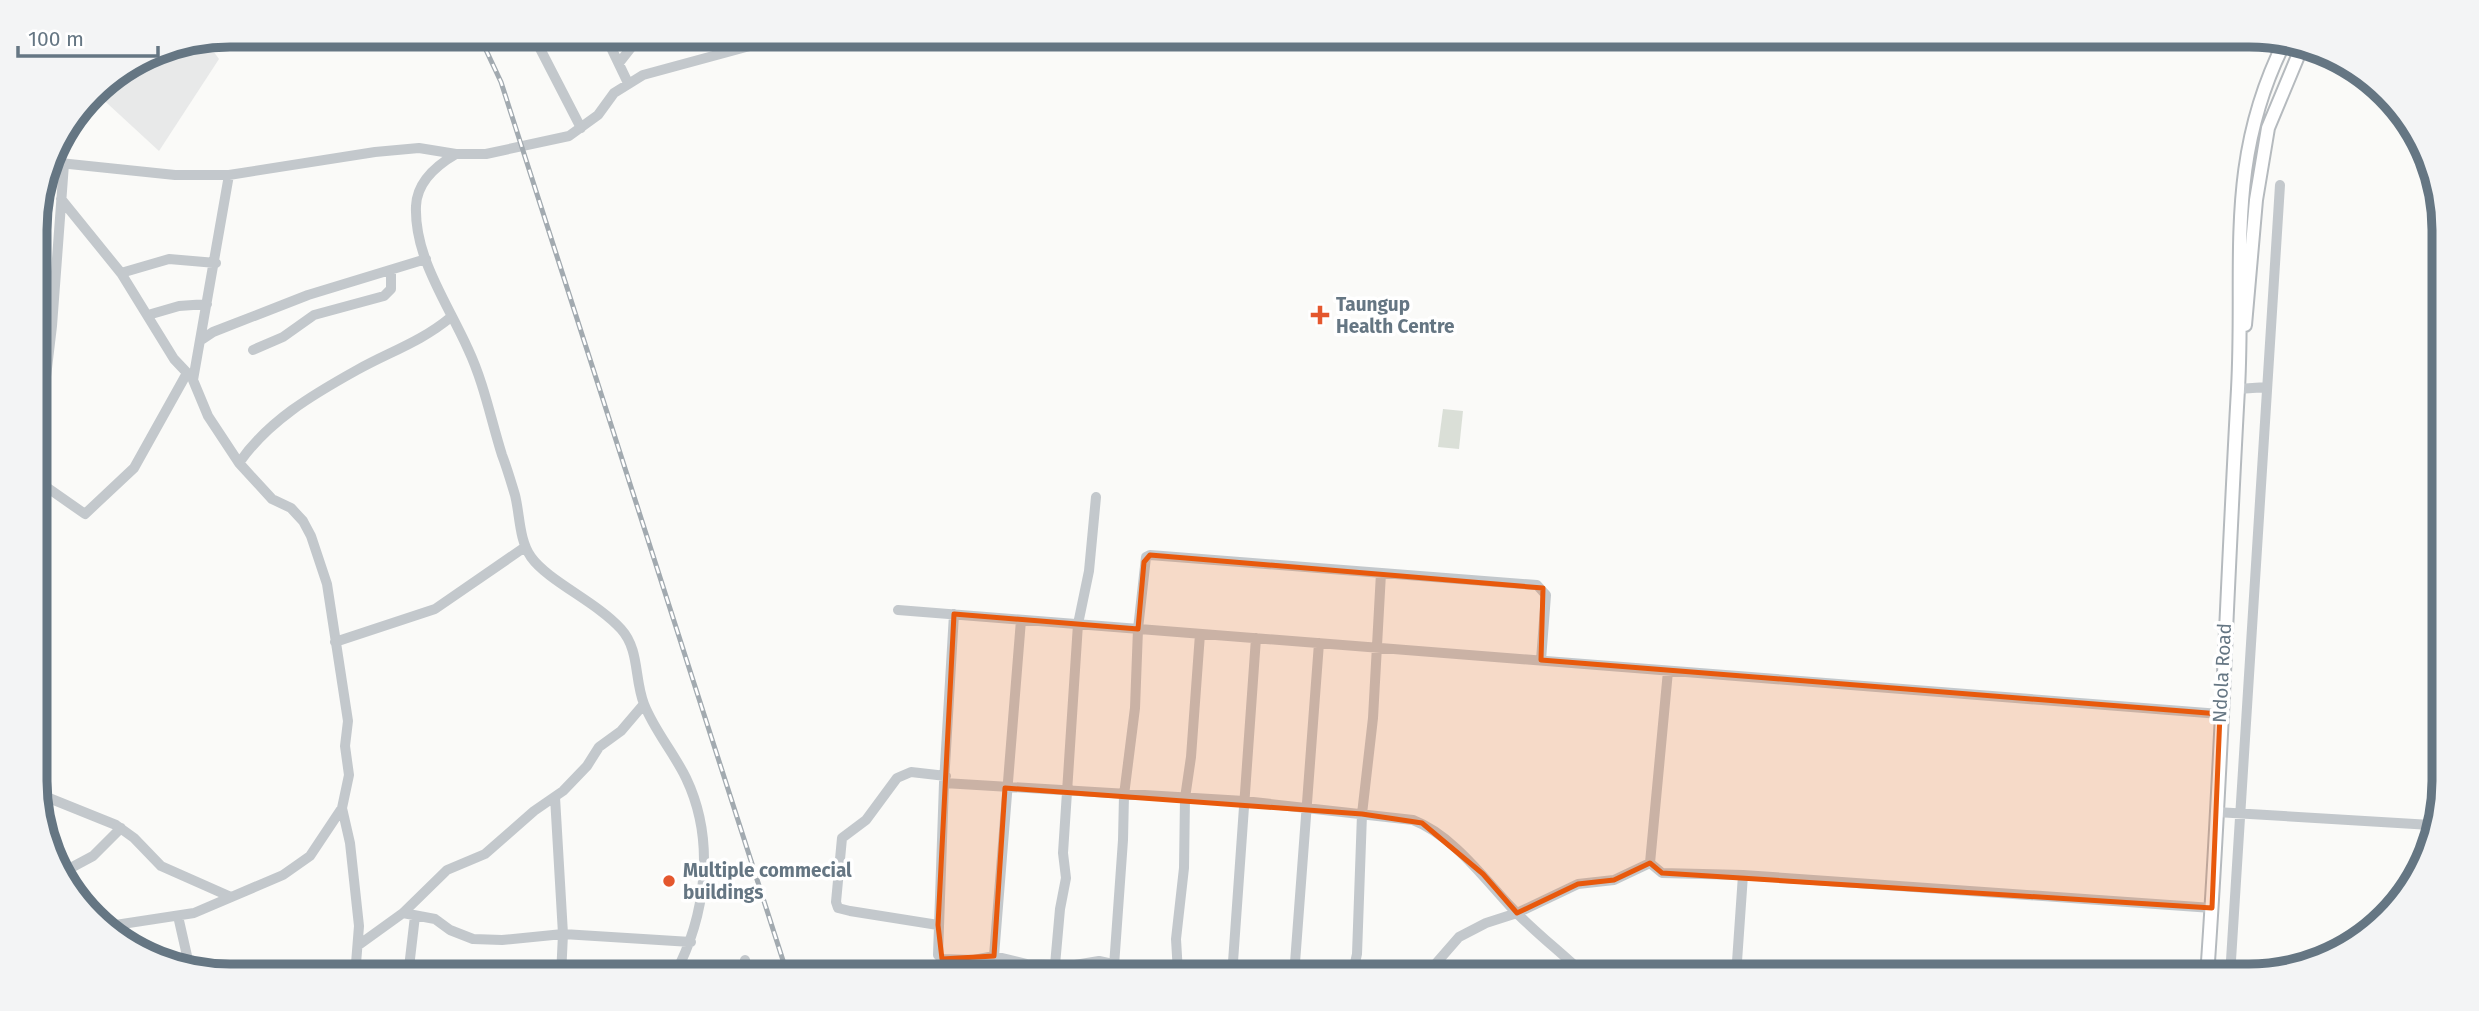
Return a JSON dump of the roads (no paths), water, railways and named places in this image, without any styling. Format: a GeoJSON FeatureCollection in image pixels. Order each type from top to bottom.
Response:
{"type":"FeatureCollection","features":[{"type":"Feature","properties":{"kind":"main road"},"geometry":{"type":"LineString","coordinates":[[2239,371],[2240,195],[2249,140],[2262,95],[2282,51]]}},
{"type":"Feature","properties":{"kind":"main road"},"geometry":{"type":"LineString","coordinates":[[2239,371],[2264,149],[2276,107],[2298,55]]}},
{"type":"Feature","properties":{"kind":"main road","name":"Ndola Road"},"geometry":{"type":"LineString","coordinates":[[2208,963],[2239,371]]}},
{"type":"Feature","properties":{"kind":"street"},"geometry":{"type":"LineString","coordinates":[[540,48],[581,128]]}},
{"type":"Feature","properties":{"kind":"street"},"geometry":{"type":"LineString","coordinates":[[611,48],[628,83]]}},
{"type":"Feature","properties":{"kind":"street"},"geometry":{"type":"LineString","coordinates":[[619,64],[631,48]]}},
{"type":"Feature","properties":{"kind":"street"},"geometry":{"type":"LineString","coordinates":[[60,163],[176,175],[229,175],[375,152],[419,148],[456,154],[486,154],[522,148],[569,136],[628,83],[643,75],[743,48]]}},
{"type":"Feature","properties":{"kind":"street"},"geometry":{"type":"LineString","coordinates":[[456,154],[438,164],[424,182],[416,203],[417,226],[426,259],[481,380],[515,496],[525,547],[531,558],[546,572],[601,609],[623,631],[635,654],[644,704],[685,777],[704,828],[700,905],[691,942],[680,964]]}},
{"type":"Feature","properties":{"kind":"street"},"geometry":{"type":"LineString","coordinates":[[48,362],[64,164]]}},
{"type":"Feature","properties":{"kind":"street"},"geometry":{"type":"LineString","coordinates":[[48,487],[85,514],[134,468],[190,376],[201,340],[229,175]]}},
{"type":"Feature","properties":{"kind":"street"},"geometry":{"type":"LineString","coordinates":[[2231,963],[2280,185]]}},
{"type":"Feature","properties":{"kind":"street"},"geometry":{"type":"LineString","coordinates":[[61,200],[121,273],[174,359],[190,376],[208,416],[239,463],[272,499],[291,508],[312,536],[327,584],[348,721],[345,746],[349,775],[342,808],[310,856],[283,875],[207,909],[118,925]]}},
{"type":"Feature","properties":{"kind":"street"},"geometry":{"type":"LineString","coordinates":[[59,217],[73,214]]}},
{"type":"Feature","properties":{"kind":"street"},"geometry":{"type":"LineString","coordinates":[[121,273],[169,259],[216,262]]}},
{"type":"Feature","properties":{"kind":"street"},"geometry":{"type":"LineString","coordinates":[[201,340],[213,332],[309,295],[426,259]]}},
{"type":"Feature","properties":{"kind":"street"},"geometry":{"type":"LineString","coordinates":[[253,350],[283,337],[314,315],[384,296],[391,289],[391,271]]}},
{"type":"Feature","properties":{"kind":"street"},"geometry":{"type":"LineString","coordinates":[[148,315],[179,306],[207,304]]}},
{"type":"Feature","properties":{"kind":"street"},"geometry":{"type":"LineString","coordinates":[[239,463],[256,438],[305,401],[358,369],[396,353],[451,317]]}},
{"type":"Feature","properties":{"kind":"street"},"geometry":{"type":"LineString","coordinates":[[2238,389],[2267,387]]}},
{"type":"Feature","properties":{"kind":"street"},"geometry":{"type":"LineString","coordinates":[[1055,964],[1066,878],[1063,853],[1078,624],[1088,581],[1096,497]]}},
{"type":"Feature","properties":{"kind":"street"},"geometry":{"type":"LineString","coordinates":[[335,642],[435,609],[525,547]]}},
{"type":"Feature","properties":{"kind":"street"},"geometry":{"type":"LineString","coordinates":[[1114,964],[1124,840],[1124,795],[1135,708],[1138,629],[1144,562],[1150,555],[1543,588],[1546,595],[1541,660]]}},
{"type":"Feature","properties":{"kind":"street"},"geometry":{"type":"LineString","coordinates":[[1355,963],[1362,814],[1378,648],[1381,573]]}},
{"type":"Feature","properties":{"kind":"street"},"geometry":{"type":"LineString","coordinates":[[898,610],[2220,714]]}},
{"type":"Feature","properties":{"kind":"street"},"geometry":{"type":"LineString","coordinates":[[954,614],[937,949],[942,959],[974,960],[994,956],[1025,964]]}},
{"type":"Feature","properties":{"kind":"street"},"geometry":{"type":"LineString","coordinates":[[994,956],[1005,788],[1021,620]]}},
{"type":"Feature","properties":{"kind":"street"},"geometry":{"type":"LineString","coordinates":[[1177,964],[1176,939],[1184,867],[1185,799],[1191,757],[1200,634]]}},
{"type":"Feature","properties":{"kind":"street"},"geometry":{"type":"LineString","coordinates":[[1233,964],[1256,638]]}},
{"type":"Feature","properties":{"kind":"street"},"geometry":{"type":"LineString","coordinates":[[1295,963],[1319,643]]}},
{"type":"Feature","properties":{"kind":"street"},"geometry":{"type":"LineString","coordinates":[[1650,863],[1668,671]]}},
{"type":"Feature","properties":{"kind":"street"},"geometry":{"type":"LineString","coordinates":[[360,944],[403,913],[447,870],[485,854],[555,797],[587,766],[599,747],[621,731],[644,704]]}},
{"type":"Feature","properties":{"kind":"street"},"geometry":{"type":"LineString","coordinates":[[938,925],[850,911],[838,908],[836,902],[842,838],[866,820],[897,778],[911,772],[1005,788],[1305,807],[1422,823],[1483,874],[1517,913],[1572,963]]}},
{"type":"Feature","properties":{"kind":"street"},"geometry":{"type":"LineString","coordinates":[[555,797],[563,934],[562,964]]}},
{"type":"Feature","properties":{"kind":"street"},"geometry":{"type":"LineString","coordinates":[[49,798],[121,828],[161,866],[231,897]]}},
{"type":"Feature","properties":{"kind":"street"},"geometry":{"type":"LineString","coordinates":[[342,808],[350,843],[360,944],[357,964]]}},
{"type":"Feature","properties":{"kind":"street"},"geometry":{"type":"LineString","coordinates":[[2216,812],[2242,811],[2426,825]]}},
{"type":"Feature","properties":{"kind":"street"},"geometry":{"type":"LineString","coordinates":[[70,868],[93,856],[121,828]]}},
{"type":"Feature","properties":{"kind":"street"},"geometry":{"type":"LineString","coordinates":[[1650,863],[1662,873],[1743,875],[2212,908]]}},
{"type":"Feature","properties":{"kind":"street"},"geometry":{"type":"LineString","coordinates":[[1436,963],[1459,937],[1486,923],[1517,913],[1578,884],[1614,880],[1650,863]]}},
{"type":"Feature","properties":{"kind":"street"},"geometry":{"type":"LineString","coordinates":[[1737,963],[1743,875]]}},
{"type":"Feature","properties":{"kind":"street"},"geometry":{"type":"LineString","coordinates":[[403,913],[435,919],[450,930],[473,939],[502,940],[563,934],[691,942]]}},
{"type":"Feature","properties":{"kind":"street"},"geometry":{"type":"LineString","coordinates":[[178,916],[188,958]]}},
{"type":"Feature","properties":{"kind":"street"},"geometry":{"type":"LineString","coordinates":[[409,964],[415,916]]}},
{"type":"Feature","properties":{"kind":"street"},"geometry":{"type":"LineString","coordinates":[[1071,964],[1099,961],[1107,964]]}},
{"type":"Feature","properties":{"kind":"railway"},"geometry":{"type":"LineString","coordinates":[[485,48],[501,82],[784,964]]}},
{"type":"Feature","properties":{"kind":"place","name":"Taungup Health Centre"},"geometry":{"type":"Point","coordinates":[1320,315]}},
{"type":"Feature","properties":{"kind":"place","name":"Multiple commecial buildings"},"geometry":{"type":"Point","coordinates":[669,881]}}]}
